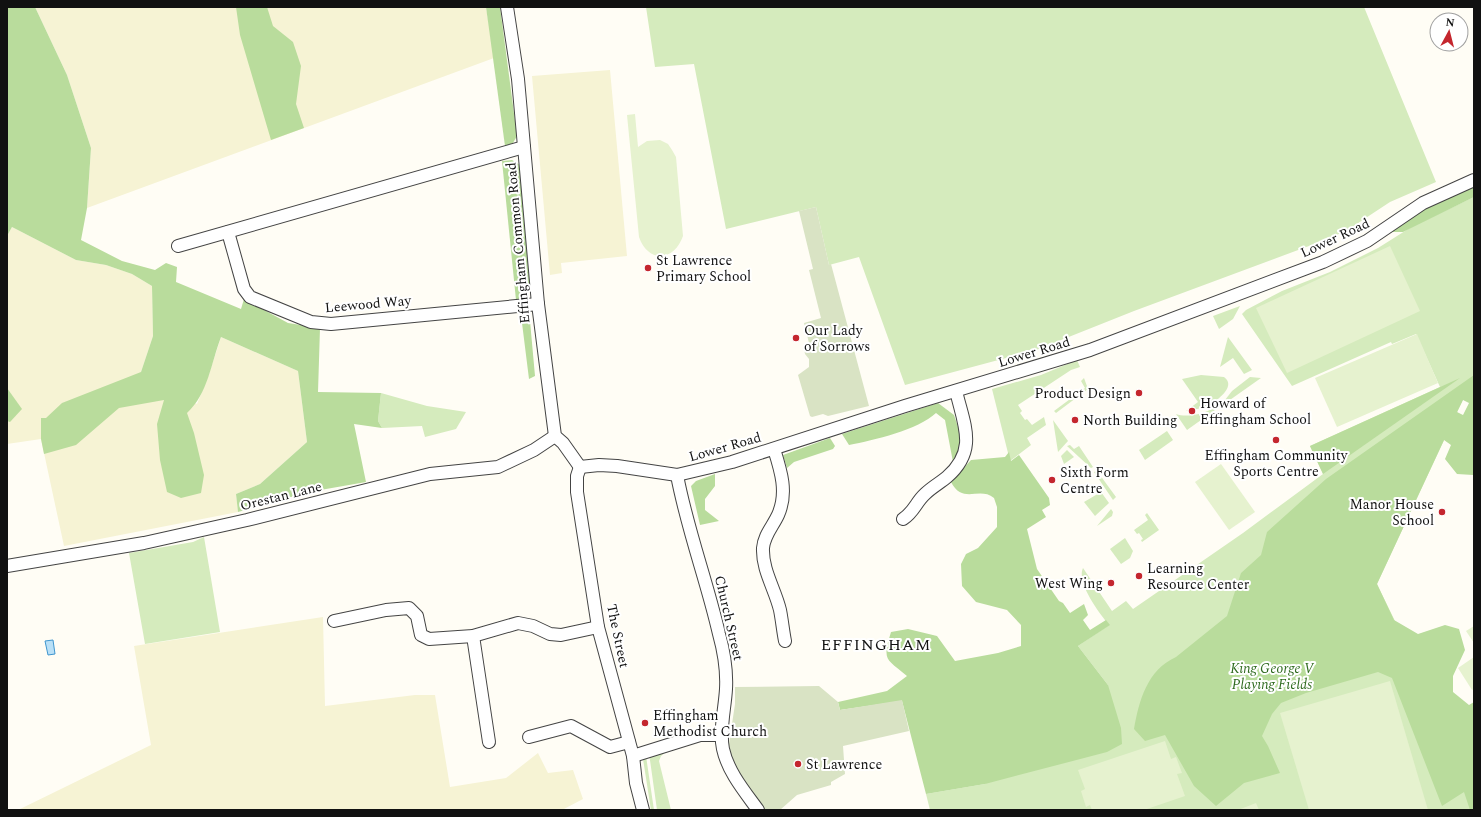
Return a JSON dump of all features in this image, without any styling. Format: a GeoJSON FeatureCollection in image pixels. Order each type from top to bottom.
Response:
{"type":"FeatureCollection","features":[{"type":"Feature","properties":{"kind":"street","name":"Effingham Common Road"},"geometry":{"type":"LineString","coordinates":[[507,7],[518,79],[538,304],[555,436]]}},
{"type":"Feature","properties":{"kind":"street"},"geometry":{"type":"LineString","coordinates":[[178,246],[524,147]]}},
{"type":"Feature","properties":{"kind":"street","name":"Lower Road"},"geometry":{"type":"LineString","coordinates":[[580,467],[599,465],[617,466],[677,475],[717,466],[905,406],[1090,350],[1322,262],[1367,241],[1423,203],[1474,180]]}},
{"type":"Feature","properties":{"kind":"street","name":"Leewood Way"},"geometry":{"type":"LineString","coordinates":[[228,232],[244,289],[250,297],[317,323],[330,324],[538,304]]}},
{"type":"Feature","properties":{"kind":"street"},"geometry":{"type":"LineString","coordinates":[[903,519],[911,514],[925,494],[957,466],[964,455],[966,449],[965,429],[956,391]]}},
{"type":"Feature","properties":{"kind":"street"},"geometry":{"type":"LineString","coordinates":[[555,436],[563,443],[580,467]]}},
{"type":"Feature","properties":{"kind":"street","name":"Orestan Lane"},"geometry":{"type":"LineString","coordinates":[[7,566],[151,541],[248,520],[430,474],[498,467],[534,450],[555,436]]}},
{"type":"Feature","properties":{"kind":"street"},"geometry":{"type":"LineString","coordinates":[[774,449],[780,467],[783,497],[778,515],[765,537],[763,548],[765,565],[780,610],[785,641]]}},
{"type":"Feature","properties":{"kind":"street","name":"The Street"},"geometry":{"type":"LineString","coordinates":[[580,467],[576,476],[577,492],[598,627],[633,756],[636,783],[643,810]]}},
{"type":"Feature","properties":{"kind":"street","name":"Church Street"},"geometry":{"type":"LineString","coordinates":[[677,475],[681,498],[720,636],[726,676],[722,735],[723,749],[740,786],[758,810]]}},
{"type":"Feature","properties":{"kind":"street"},"geometry":{"type":"LineString","coordinates":[[334,621],[386,610],[409,608],[415,613],[419,632],[426,639],[473,636],[518,623],[533,626],[550,634],[561,635],[598,627]]}},
{"type":"Feature","properties":{"kind":"street"},"geometry":{"type":"LineString","coordinates":[[473,636],[489,742]]}},
{"type":"Feature","properties":{"kind":"street"},"geometry":{"type":"LineString","coordinates":[[529,737],[571,726],[610,747],[629,742]]}},
{"type":"Feature","properties":{"kind":"street"},"geometry":{"type":"LineString","coordinates":[[633,756],[700,735],[722,735]]}},
{"type":"Feature","properties":{"kind":"shaded area"},"geometry":{"type":"Polygon","coordinates":[[[35,7],[486,7],[494,58],[87,208],[91,148],[67,75],[35,7]]]}},
{"type":"Feature","properties":{"kind":"shaded area"},"geometry":{"type":"Polygon","coordinates":[[[610,70],[627,256],[561,263],[562,273],[550,275],[532,76],[610,70]]]}},
{"type":"Feature","properties":{"kind":"shaded area"},"geometry":{"type":"Polygon","coordinates":[[[12,227],[76,260],[106,265],[132,274],[152,286],[153,336],[141,372],[197,404],[221,337],[298,371],[307,442],[260,484],[236,494],[238,512],[64,546],[41,439],[7,444],[7,236],[12,227]]]}},
{"type":"Feature","properties":{"kind":"shaded area"},"geometry":{"type":"Polygon","coordinates":[[[323,617],[325,706],[415,695],[435,695],[450,787],[506,778],[538,753],[548,773],[573,770],[583,799],[562,810],[18,810],[151,745],[134,646],[323,617]]]}},
{"type":"Feature","properties":{"kind":"green space"},"geometry":{"type":"Polygon","coordinates":[[[7,7],[35,7],[67,75],[91,148],[87,208],[81,240],[122,261],[155,270],[166,263],[177,267],[176,282],[241,309],[244,299],[288,323],[320,328],[318,392],[381,393],[378,421],[382,428],[354,424],[366,482],[309,492],[238,512],[236,494],[260,484],[307,442],[298,371],[221,337],[208,378],[200,397],[187,413],[194,433],[204,475],[201,493],[181,498],[167,492],[160,460],[157,424],[164,400],[119,408],[76,445],[44,454],[41,439],[41,418],[46,418],[62,403],[141,372],[153,336],[152,286],[132,274],[106,265],[76,260],[12,227],[7,236],[7,7]]]}},
{"type":"Feature","properties":{"kind":"green space"},"geometry":{"type":"Polygon","coordinates":[[[236,7],[267,7],[273,26],[293,42],[301,66],[296,104],[304,128],[271,140],[240,35],[236,7]]]}},
{"type":"Feature","properties":{"kind":"green space"},"geometry":{"type":"Polygon","coordinates":[[[486,7],[500,7],[517,136],[513,143],[505,146],[486,7]]]}},
{"type":"Feature","properties":{"kind":"green space"},"geometry":{"type":"Polygon","coordinates":[[[646,7],[1364,7],[1436,182],[1390,202],[1346,231],[1317,243],[1134,311],[1036,350],[905,385],[859,257],[829,265],[816,207],[726,229],[694,64],[655,67],[646,7]]]}},
{"type":"Feature","properties":{"kind":"green space"},"geometry":{"type":"Polygon","coordinates":[[[635,114],[638,147],[647,141],[660,140],[668,144],[676,157],[683,236],[679,245],[674,251],[667,255],[655,255],[648,251],[639,237],[627,115],[635,114]]]}},
{"type":"Feature","properties":{"kind":"green space"},"geometry":{"type":"Polygon","coordinates":[[[512,160],[520,165],[531,287],[526,296],[516,300],[502,161],[512,160]]]}},
{"type":"Feature","properties":{"kind":"green space"},"geometry":{"type":"Polygon","coordinates":[[[1474,185],[1474,197],[1403,232],[1391,232],[1412,215],[1474,185]]]}},
{"type":"Feature","properties":{"kind":"green space","name":"King George V Playing Fields"},"geometry":{"type":"Polygon","coordinates":[[[1474,197],[1474,376],[1377,584],[1412,656],[1474,810],[930,810],[926,794],[985,784],[1108,685],[1078,646],[1109,625],[1095,606],[1086,590],[1083,582],[1083,568],[1112,611],[1126,601],[1133,609],[1243,533],[1323,474],[1310,446],[1440,387],[1416,334],[1392,344],[1391,342],[1292,386],[1242,314],[1246,310],[1282,291],[1330,272],[1378,248],[1413,226],[1474,197]]]}},
{"type":"Feature","properties":{"kind":"green space"},"geometry":{"type":"Polygon","coordinates":[[[816,207],[829,265],[831,264],[869,406],[828,416],[823,414],[812,417],[810,416],[798,375],[809,367],[809,359],[805,354],[804,349],[810,347],[804,323],[821,318],[809,270],[813,269],[799,211],[816,207]]]}},
{"type":"Feature","properties":{"kind":"green space"},"geometry":{"type":"Polygon","coordinates":[[[1390,246],[1420,311],[1287,373],[1256,308],[1390,246]]]}},
{"type":"Feature","properties":{"kind":"green space"},"geometry":{"type":"Polygon","coordinates":[[[1240,306],[1233,319],[1219,329],[1213,316],[1240,306]]]}},
{"type":"Feature","properties":{"kind":"green space"},"geometry":{"type":"Polygon","coordinates":[[[521,315],[526,315],[530,321],[535,376],[529,379],[521,315]]]}},
{"type":"Feature","properties":{"kind":"green space"},"geometry":{"type":"Polygon","coordinates":[[[1417,334],[1438,383],[1337,427],[1315,378],[1417,334]]]}},
{"type":"Feature","properties":{"kind":"green space"},"geometry":{"type":"Polygon","coordinates":[[[1228,337],[1252,370],[1244,374],[1233,358],[1220,367],[1228,337]]]}},
{"type":"Feature","properties":{"kind":"green space"},"geometry":{"type":"Polygon","coordinates":[[[1077,360],[1080,367],[1071,370],[1018,405],[1022,411],[1020,413],[1025,420],[1027,419],[1032,425],[1044,417],[1046,425],[1027,438],[1031,445],[1010,461],[992,389],[1041,375],[1077,360]]]}},
{"type":"Feature","properties":{"kind":"green space"},"geometry":{"type":"Polygon","coordinates":[[[1201,375],[1224,377],[1228,381],[1227,390],[1209,405],[1186,411],[1198,402],[1182,379],[1201,375]]]}},
{"type":"Feature","properties":{"kind":"green space"},"geometry":{"type":"Polygon","coordinates":[[[1474,375],[1473,475],[1457,474],[1445,459],[1451,445],[1444,440],[1377,584],[1394,620],[1418,634],[1445,625],[1459,629],[1465,650],[1453,676],[1453,692],[1469,705],[1474,702],[1474,810],[1470,810],[1464,792],[1442,806],[1392,678],[1378,672],[1306,693],[1281,703],[1272,714],[1262,736],[1280,773],[1244,783],[1216,806],[1194,786],[1165,735],[1145,741],[1134,729],[1142,697],[1151,678],[1166,663],[1176,657],[1227,616],[1241,573],[1261,555],[1267,532],[1326,479],[1474,375]],[[1463,400],[1457,412],[1463,415],[1469,403],[1463,400]]]}},
{"type":"Feature","properties":{"kind":"green space"},"geometry":{"type":"Polygon","coordinates":[[[1250,377],[1261,378],[1227,402],[1225,400],[1232,391],[1250,377]]]}},
{"type":"Feature","properties":{"kind":"green space"},"geometry":{"type":"Polygon","coordinates":[[[1084,378],[1088,389],[1056,413],[1054,411],[1085,388],[1081,381],[1084,378]]]}},
{"type":"Feature","properties":{"kind":"green space"},"geometry":{"type":"Polygon","coordinates":[[[1460,378],[1323,474],[1310,446],[1460,378]]]}},
{"type":"Feature","properties":{"kind":"green space"},"geometry":{"type":"Polygon","coordinates":[[[7,388],[22,409],[10,422],[7,421],[7,388]]]}},
{"type":"Feature","properties":{"kind":"green space"},"geometry":{"type":"Polygon","coordinates":[[[381,393],[427,406],[466,412],[456,429],[425,437],[422,426],[382,428],[378,421],[381,393]]]}},
{"type":"Feature","properties":{"kind":"green space"},"geometry":{"type":"Polygon","coordinates":[[[938,403],[954,415],[961,436],[959,455],[953,462],[945,420],[936,413],[928,419],[895,434],[859,443],[849,445],[842,434],[938,403]]]}},
{"type":"Feature","properties":{"kind":"green space"},"geometry":{"type":"Polygon","coordinates":[[[1213,408],[1215,410],[1187,430],[1176,414],[1185,416],[1195,415],[1213,408]]]}},
{"type":"Feature","properties":{"kind":"green space"},"geometry":{"type":"Polygon","coordinates":[[[1053,420],[1068,441],[1058,452],[1053,420]]]}},
{"type":"Feature","properties":{"kind":"green space"},"geometry":{"type":"Polygon","coordinates":[[[1167,431],[1173,440],[1145,460],[1139,450],[1167,431]]]}},
{"type":"Feature","properties":{"kind":"green space"},"geometry":{"type":"Polygon","coordinates":[[[830,438],[835,446],[833,449],[794,462],[787,468],[783,455],[830,438]]]}},
{"type":"Feature","properties":{"kind":"green space"},"geometry":{"type":"Polygon","coordinates":[[[1070,445],[1074,449],[1079,446],[1093,467],[1091,468],[1067,446],[1070,445]]]}},
{"type":"Feature","properties":{"kind":"green space"},"geometry":{"type":"Polygon","coordinates":[[[1067,450],[1074,457],[1064,464],[1061,456],[1067,450]]]}},
{"type":"Feature","properties":{"kind":"green space"},"geometry":{"type":"Polygon","coordinates":[[[1009,452],[1011,461],[1019,455],[1049,498],[1050,505],[1042,510],[1046,517],[1027,529],[1037,569],[1059,601],[1063,603],[1070,613],[1084,604],[1088,615],[1083,620],[1090,630],[1106,620],[1110,625],[1078,646],[1108,685],[1121,728],[1122,744],[1107,752],[985,784],[926,794],[902,701],[840,710],[838,702],[887,691],[907,676],[894,666],[888,658],[887,649],[891,632],[908,629],[937,636],[955,661],[998,653],[1021,646],[1021,625],[1007,610],[976,602],[962,586],[961,564],[966,554],[978,548],[997,527],[997,507],[994,498],[983,494],[961,493],[951,482],[971,460],[1005,457],[1009,452]]]}},
{"type":"Feature","properties":{"kind":"green space"},"geometry":{"type":"Polygon","coordinates":[[[1221,464],[1255,512],[1229,530],[1195,482],[1221,464]]]}},
{"type":"Feature","properties":{"kind":"green space"},"geometry":{"type":"Polygon","coordinates":[[[1097,471],[1116,497],[1113,500],[1094,472],[1097,471]]]}},
{"type":"Feature","properties":{"kind":"green space"},"geometry":{"type":"Polygon","coordinates":[[[715,474],[715,486],[705,499],[705,510],[719,521],[700,525],[691,486],[696,481],[715,474]]]}},
{"type":"Feature","properties":{"kind":"green space"},"geometry":{"type":"Polygon","coordinates":[[[1101,492],[1109,503],[1095,516],[1084,502],[1101,492]]]}},
{"type":"Feature","properties":{"kind":"green space"},"geometry":{"type":"Polygon","coordinates":[[[1111,509],[1113,512],[1112,516],[1097,526],[1111,509]]]}},
{"type":"Feature","properties":{"kind":"green space"},"geometry":{"type":"Polygon","coordinates":[[[1147,513],[1159,530],[1142,542],[1141,540],[1143,539],[1139,533],[1137,534],[1134,530],[1148,520],[1145,515],[1147,513]]]}},
{"type":"Feature","properties":{"kind":"green space"},"geometry":{"type":"Polygon","coordinates":[[[204,537],[220,632],[145,644],[129,553],[193,542],[204,537]]]}},
{"type":"Feature","properties":{"kind":"green space"},"geometry":{"type":"Polygon","coordinates":[[[1125,538],[1133,551],[1130,558],[1121,564],[1110,549],[1125,538]]]}},
{"type":"Feature","properties":{"kind":"green space"},"geometry":{"type":"Polygon","coordinates":[[[1474,626],[1474,643],[1466,631],[1474,626]]]}},
{"type":"Feature","properties":{"kind":"green space"},"geometry":{"type":"Polygon","coordinates":[[[1474,657],[1474,689],[1472,690],[1458,668],[1474,657]]]}},
{"type":"Feature","properties":{"kind":"green space"},"geometry":{"type":"Polygon","coordinates":[[[1390,681],[1428,810],[1309,810],[1280,713],[1390,681]]]}},
{"type":"Feature","properties":{"kind":"green space"},"geometry":{"type":"Polygon","coordinates":[[[819,686],[838,702],[840,710],[902,700],[909,731],[843,746],[845,774],[831,782],[831,785],[797,795],[780,810],[763,810],[739,774],[730,752],[729,744],[735,704],[735,687],[819,686]]]}},
{"type":"Feature","properties":{"kind":"green space"},"geometry":{"type":"Polygon","coordinates":[[[1165,741],[1171,759],[1176,757],[1182,773],[1177,774],[1185,796],[1144,810],[1092,810],[1090,805],[1086,807],[1081,791],[1085,789],[1078,770],[1165,741]]]}},
{"type":"Feature","properties":{"kind":"green space"},"geometry":{"type":"Polygon","coordinates":[[[667,751],[661,756],[659,761],[671,810],[657,810],[649,753],[667,751]]]}},
{"type":"Feature","properties":{"kind":"green space"},"geometry":{"type":"Polygon","coordinates":[[[646,756],[654,810],[651,810],[643,759],[646,756]]]}},
{"type":"Feature","properties":{"kind":"green space"},"geometry":{"type":"Polygon","coordinates":[[[1256,803],[1259,810],[1238,810],[1256,803]]]}},
{"type":"Feature","properties":{"kind":"water"},"geometry":{"type":"Polygon","coordinates":[[[53,640],[55,654],[48,655],[45,641],[53,640]]]}},
{"type":"Feature","properties":{"kind":"place","name":"St Lawrence Primary School"},"geometry":{"type":"Point","coordinates":[648,268]}},
{"type":"Feature","properties":{"kind":"place","name":"Our Lady of Sorrows"},"geometry":{"type":"Point","coordinates":[796,338]}},
{"type":"Feature","properties":{"kind":"place","name":"Product Design"},"geometry":{"type":"Point","coordinates":[1139,393]}},
{"type":"Feature","properties":{"kind":"place","name":"Howard of Effingham School"},"geometry":{"type":"Point","coordinates":[1192,411]}},
{"type":"Feature","properties":{"kind":"place","name":"North Building"},"geometry":{"type":"Point","coordinates":[1075,420]}},
{"type":"Feature","properties":{"kind":"place","name":"Effingham Community Sports Centre"},"geometry":{"type":"Point","coordinates":[1276,440]}},
{"type":"Feature","properties":{"kind":"place","name":"Sixth Form Centre"},"geometry":{"type":"Point","coordinates":[1052,480]}},
{"type":"Feature","properties":{"kind":"place","name":"Manor House School"},"geometry":{"type":"Point","coordinates":[1442,512]}},
{"type":"Feature","properties":{"kind":"place","name":"Learning Resource Center"},"geometry":{"type":"Point","coordinates":[1139,576]}},
{"type":"Feature","properties":{"kind":"place","name":"West Wing"},"geometry":{"type":"Point","coordinates":[1111,583]}},
{"type":"Feature","properties":{"kind":"place","name":"Effingham Methodist Church"},"geometry":{"type":"Point","coordinates":[645,723]}},
{"type":"Feature","properties":{"kind":"place","name":"St Lawrence"},"geometry":{"type":"Point","coordinates":[798,764]}},
{"type":"Feature","properties":{"kind":"district","name":"EFFINGHAM"},"geometry":{"type":"Point","coordinates":[876,645]}}]}
